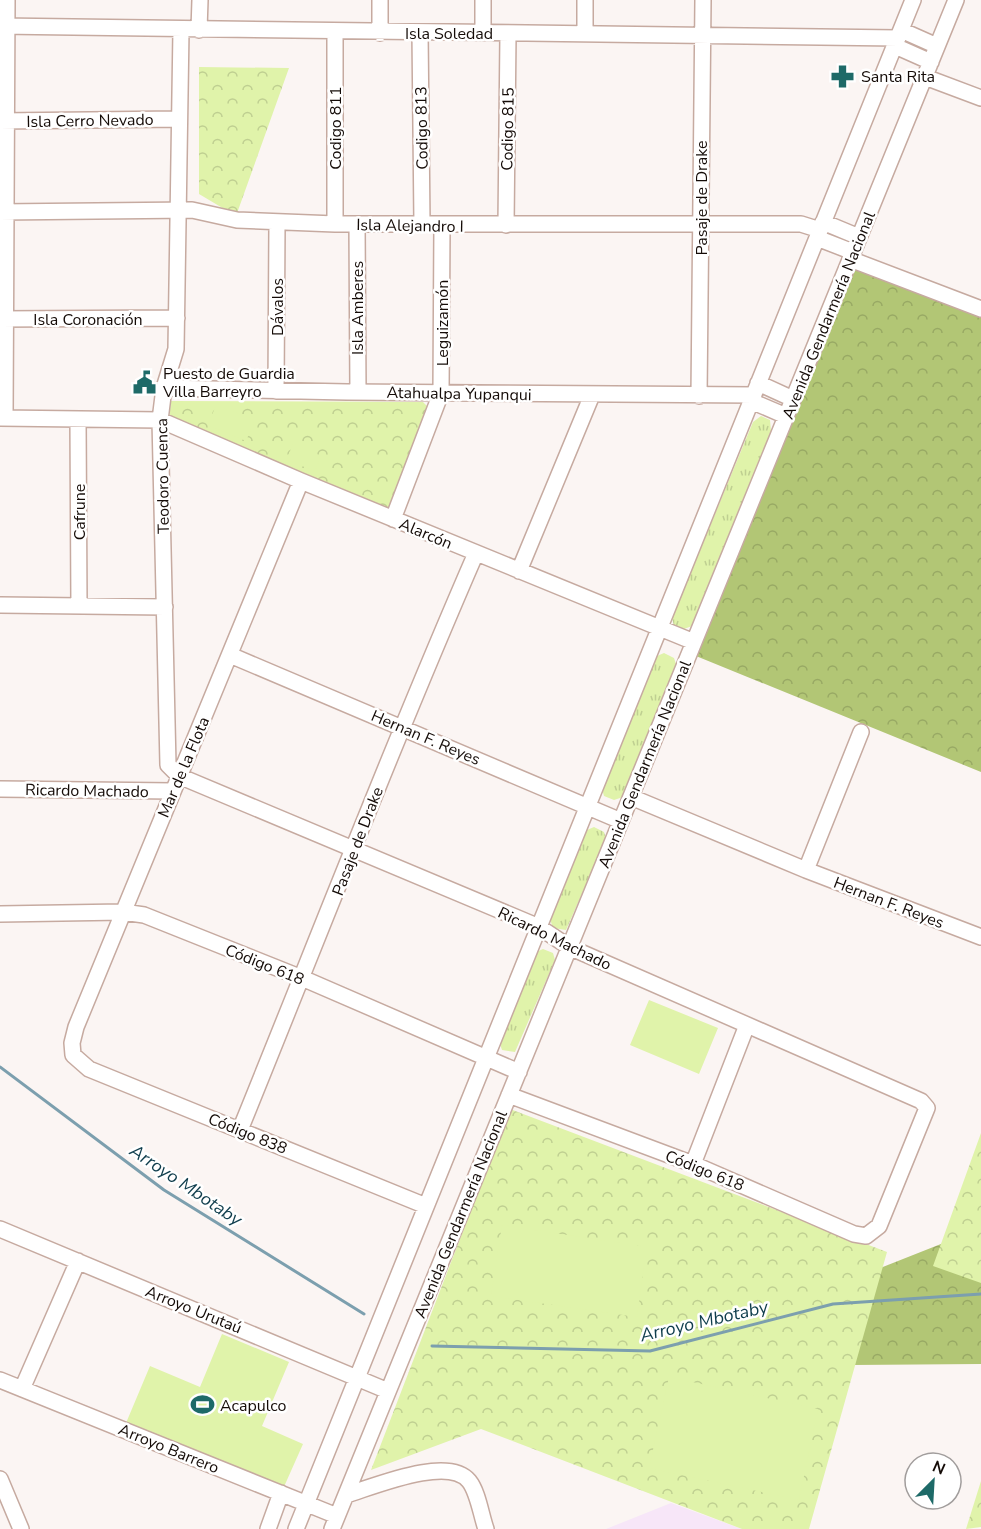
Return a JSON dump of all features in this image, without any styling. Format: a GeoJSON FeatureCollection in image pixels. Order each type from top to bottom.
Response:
{"type":"FeatureCollection","features":[{"type":"Feature","properties":{"kind":"street"},"geometry":{"type":"LineString","coordinates":[[8,0],[3,26],[3,418],[160,420]]}},
{"type":"Feature","properties":{"kind":"street"},"geometry":{"type":"LineString","coordinates":[[199,30],[200,0]]}},
{"type":"Feature","properties":{"kind":"street"},"geometry":{"type":"LineString","coordinates":[[380,0],[380,33]]}},
{"type":"Feature","properties":{"kind":"street"},"geometry":{"type":"LineString","coordinates":[[483,0],[483,33]]}},
{"type":"Feature","properties":{"kind":"street"},"geometry":{"type":"LineString","coordinates":[[585,0],[585,33]]}},
{"type":"Feature","properties":{"kind":"street","name":"Pasaje de Drake"},"geometry":{"type":"LineString","coordinates":[[699,396],[703,0]]}},
{"type":"Feature","properties":{"kind":"street","name":"Avenida Gendarmería Nacional"},"geometry":{"type":"LineString","coordinates":[[296,1529],[913,0]]}},
{"type":"Feature","properties":{"kind":"street","name":"Avenida Gendarmería Nacional"},"geometry":{"type":"LineString","coordinates":[[334,1523],[956,0]]}},
{"type":"Feature","properties":{"kind":"street","name":"Isla Soledad"},"geometry":{"type":"LineString","coordinates":[[3,26],[380,33],[585,33],[898,38]]}},
{"type":"Feature","properties":{"kind":"street","name":"Teodoro Cuenca"},"geometry":{"type":"LineString","coordinates":[[179,776],[168,765],[160,420],[164,388],[176,349],[181,30]]}},
{"type":"Feature","properties":{"kind":"street","name":"Codigo 811"},"geometry":{"type":"LineString","coordinates":[[335,32],[335,224]]}},
{"type":"Feature","properties":{"kind":"street","name":"Codigo 813"},"geometry":{"type":"LineString","coordinates":[[420,32],[422,224]]}},
{"type":"Feature","properties":{"kind":"street","name":"Codigo 815"},"geometry":{"type":"LineString","coordinates":[[506,225],[508,34]]}},
{"type":"Feature","properties":{"kind":"street"},"geometry":{"type":"LineString","coordinates":[[898,38],[938,46]]}},
{"type":"Feature","properties":{"kind":"street"},"geometry":{"type":"LineString","coordinates":[[898,38],[928,69],[981,98]]}},
{"type":"Feature","properties":{"kind":"street","name":"Isla Cerro Nevado"},"geometry":{"type":"LineString","coordinates":[[3,121],[179,119]]}},
{"type":"Feature","properties":{"kind":"street","name":"Isla Alejandro I"},"geometry":{"type":"LineString","coordinates":[[3,212],[192,210],[237,220],[277,223],[801,224],[820,230]]}},
{"type":"Feature","properties":{"kind":"street","name":"Dávalos"},"geometry":{"type":"LineString","coordinates":[[276,391],[277,223]]}},
{"type":"Feature","properties":{"kind":"street","name":"Isla Amberes"},"geometry":{"type":"LineString","coordinates":[[357,224],[358,392]]}},
{"type":"Feature","properties":{"kind":"street","name":"Leguizamón"},"geometry":{"type":"LineString","coordinates":[[393,519],[441,393],[442,225]]}},
{"type":"Feature","properties":{"kind":"street"},"geometry":{"type":"LineString","coordinates":[[820,230],[859,237]]}},
{"type":"Feature","properties":{"kind":"street"},"geometry":{"type":"LineString","coordinates":[[820,230],[852,256],[981,309]]}},
{"type":"Feature","properties":{"kind":"street","name":"Isla Coronación"},"geometry":{"type":"LineString","coordinates":[[3,319],[177,318]]}},
{"type":"Feature","properties":{"kind":"street","name":"Atahualpa Yupanqui"},"geometry":{"type":"LineString","coordinates":[[164,388],[699,396],[755,393]]}},
{"type":"Feature","properties":{"kind":"street"},"geometry":{"type":"LineString","coordinates":[[755,393],[793,399]]}},
{"type":"Feature","properties":{"kind":"street"},"geometry":{"type":"LineString","coordinates":[[755,393],[786,416]]}},
{"type":"Feature","properties":{"kind":"street"},"geometry":{"type":"LineString","coordinates":[[519,571],[592,395]]}},
{"type":"Feature","properties":{"kind":"street","name":"Cafrune"},"geometry":{"type":"LineString","coordinates":[[78,419],[79,606]]}},
{"type":"Feature","properties":{"kind":"street","name":"Alarcón"},"geometry":{"type":"LineString","coordinates":[[160,420],[476,554],[694,642]]}},
{"type":"Feature","properties":{"kind":"street","name":"Mar de la Flota"},"geometry":{"type":"LineString","coordinates":[[73,1055],[76,1027],[301,481]]}},
{"type":"Feature","properties":{"kind":"street","name":"Pasaje de Drake"},"geometry":{"type":"LineString","coordinates":[[240,1130],[355,849],[401,726],[476,554]]}},
{"type":"Feature","properties":{"kind":"street"},"geometry":{"type":"LineString","coordinates":[[0,605],[165,607]]}},
{"type":"Feature","properties":{"kind":"street","name":"Hernan F. Reyes"},"geometry":{"type":"LineString","coordinates":[[230,655],[621,821]]}},
{"type":"Feature","properties":{"kind":"street"},"geometry":{"type":"LineString","coordinates":[[806,870],[861,732]]}},
{"type":"Feature","properties":{"kind":"street","name":"Ricardo Machado"},"geometry":{"type":"LineString","coordinates":[[179,776],[539,927],[569,947],[921,1101],[927,1108],[879,1226],[866,1236]]}},
{"type":"Feature","properties":{"kind":"street","name":"Ricardo Machado"},"geometry":{"type":"LineString","coordinates":[[0,789],[173,791]]}},
{"type":"Feature","properties":{"kind":"street","name":"Hernan F. Reyes"},"geometry":{"type":"LineString","coordinates":[[630,798],[806,870],[981,937]]}},
{"type":"Feature","properties":{"kind":"street","name":"Código 618"},"geometry":{"type":"LineString","coordinates":[[0,914],[123,912],[144,915],[302,978],[487,1056],[519,1072]]}},
{"type":"Feature","properties":{"kind":"street"},"geometry":{"type":"LineString","coordinates":[[693,1164],[747,1025]]}},
{"type":"Feature","properties":{"kind":"street","name":"Código 838"},"geometry":{"type":"LineString","coordinates":[[73,1055],[89,1069],[426,1206]]}},
{"type":"Feature","properties":{"kind":"street","name":"Código 618"},"geometry":{"type":"LineString","coordinates":[[509,1095],[693,1164],[854,1234],[866,1236]]}},
{"type":"Feature","properties":{"kind":"street","name":"Arroyo Urutaú"},"geometry":{"type":"LineString","coordinates":[[0,1229],[388,1390]]}},
{"type":"Feature","properties":{"kind":"street"},"geometry":{"type":"LineString","coordinates":[[22,1389],[78,1261]]}},
{"type":"Feature","properties":{"kind":"street","name":"Arroyo Barrero"},"geometry":{"type":"LineString","coordinates":[[0,1380],[306,1503],[334,1523]]}},
{"type":"Feature","properties":{"kind":"street"},"geometry":{"type":"LineString","coordinates":[[346,1495],[415,1474],[444,1470],[457,1472],[469,1482],[486,1529]]}},
{"type":"Feature","properties":{"kind":"street"},"geometry":{"type":"LineString","coordinates":[[0,1479],[21,1529]]}},
{"type":"Feature","properties":{"kind":"street"},"geometry":{"type":"LineString","coordinates":[[268,1529],[281,1493]]}},
{"type":"Feature","properties":{"kind":"shaded area"},"geometry":{"type":"Polygon","coordinates":[[[671,1503],[742,1529],[606,1529],[671,1503]]]}},
{"type":"Feature","properties":{"kind":"green space"},"geometry":{"type":"Polygon","coordinates":[[[199,67],[289,68],[236,216],[199,194],[199,67]]]}},
{"type":"Feature","properties":{"kind":"green space"},"geometry":{"type":"Polygon","coordinates":[[[847,263],[981,316],[981,772],[696,656],[847,263]]]}},
{"type":"Feature","properties":{"kind":"green space"},"geometry":{"type":"Polygon","coordinates":[[[171,401],[423,402],[432,411],[390,511],[169,420],[171,401]]]}},
{"type":"Feature","properties":{"kind":"green space"},"geometry":{"type":"Polygon","coordinates":[[[216,405],[255,420],[246,441],[208,425],[216,405]]]}},
{"type":"Feature","properties":{"kind":"green space"},"geometry":{"type":"Polygon","coordinates":[[[761,416],[770,420],[771,431],[692,626],[684,629],[674,626],[672,618],[753,422],[761,416]]]}},
{"type":"Feature","properties":{"kind":"green space"},"geometry":{"type":"Polygon","coordinates":[[[293,444],[321,456],[315,471],[286,460],[293,444]]]}},
{"type":"Feature","properties":{"kind":"green space"},"geometry":{"type":"Polygon","coordinates":[[[664,653],[674,658],[676,664],[623,797],[614,800],[604,796],[602,789],[657,656],[664,653]]]}},
{"type":"Feature","properties":{"kind":"green space"},"geometry":{"type":"Polygon","coordinates":[[[594,827],[604,832],[606,839],[566,930],[553,928],[550,919],[587,830],[594,827]]]}},
{"type":"Feature","properties":{"kind":"green space"},"geometry":{"type":"Polygon","coordinates":[[[543,949],[553,953],[555,960],[515,1052],[502,1050],[499,1041],[536,952],[543,949]]]}},
{"type":"Feature","properties":{"kind":"green space"},"geometry":{"type":"Polygon","coordinates":[[[649,1000],[718,1028],[699,1074],[630,1045],[649,1000]]]}},
{"type":"Feature","properties":{"kind":"green space"},"geometry":{"type":"Polygon","coordinates":[[[510,1109],[887,1252],[809,1529],[742,1529],[481,1429],[371,1470],[510,1109]]]}},
{"type":"Feature","properties":{"kind":"green space"},"geometry":{"type":"Polygon","coordinates":[[[981,1133],[981,1283],[933,1266],[981,1133]]]}},
{"type":"Feature","properties":{"kind":"green space"},"geometry":{"type":"Polygon","coordinates":[[[502,1225],[647,1247],[637,1317],[491,1296],[502,1225]]]}},
{"type":"Feature","properties":{"kind":"green space"},"geometry":{"type":"Polygon","coordinates":[[[981,1235],[981,1364],[852,1365],[807,1297],[951,1240],[981,1235]]]}},
{"type":"Feature","properties":{"kind":"green space","name":"Acapulco"},"geometry":{"type":"Polygon","coordinates":[[[222,1334],[289,1362],[262,1426],[303,1444],[283,1489],[126,1423],[150,1366],[200,1387],[222,1334]]]}},
{"type":"Feature","properties":{"kind":"green space"},"geometry":{"type":"Polygon","coordinates":[[[669,1377],[818,1409],[799,1500],[649,1468],[669,1377]]]}},
{"type":"Feature","properties":{"kind":"green space"},"geometry":{"type":"Polygon","coordinates":[[[981,1481],[981,1527],[966,1529],[981,1481]]]}},
{"type":"Feature","properties":{"kind":"waterway","name":"Arroyo Mbotaby"},"geometry":{"type":"LineString","coordinates":[[0,1067],[164,1190],[364,1314]]}},
{"type":"Feature","properties":{"kind":"waterway","name":"Arroyo Mbotaby"},"geometry":{"type":"LineString","coordinates":[[432,1346],[650,1351],[833,1304],[981,1294]]}},
{"type":"Feature","properties":{"kind":"place","name":"Santa Rita"},"geometry":{"type":"Point","coordinates":[843,76]}},
{"type":"Feature","properties":{"kind":"place","name":"Puesto de Guardia Villa Barreyro"},"geometry":{"type":"Point","coordinates":[145,382]}},
{"type":"Feature","properties":{"kind":"place","name":"Acapulco"},"geometry":{"type":"Point","coordinates":[202,1405]}}]}
